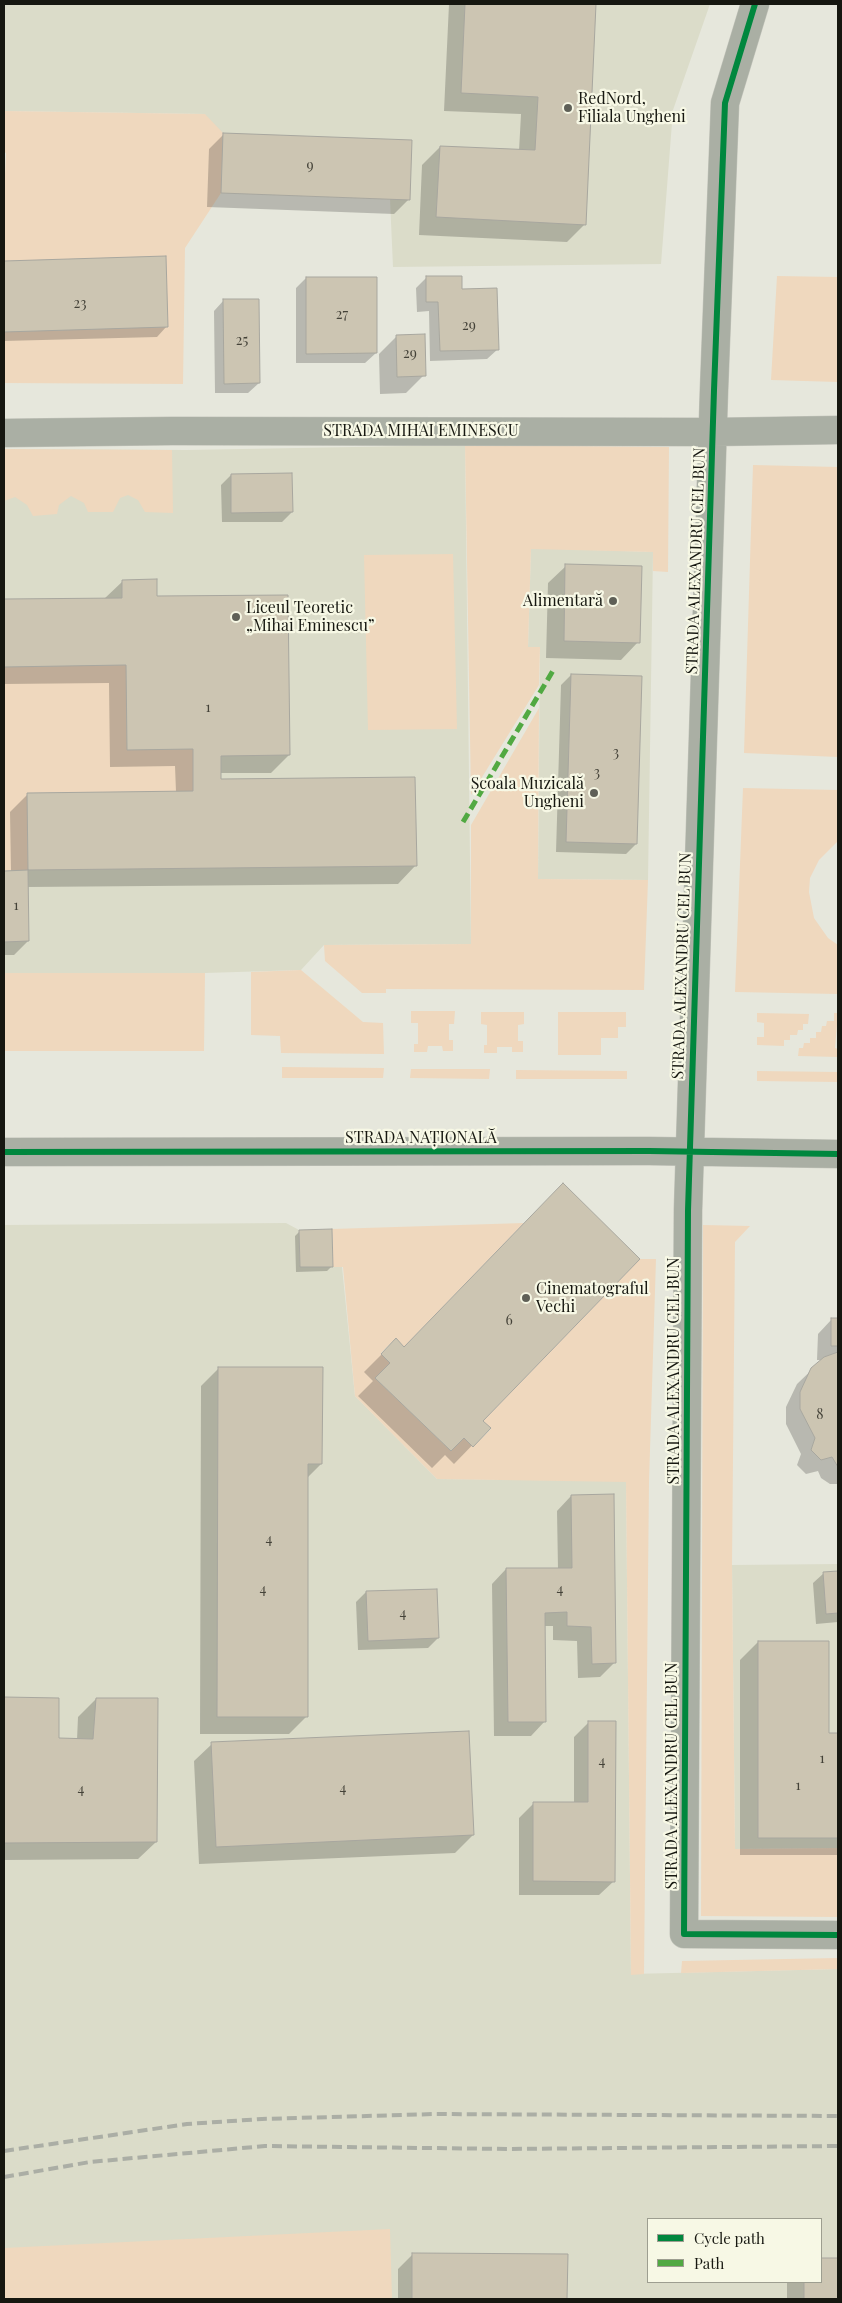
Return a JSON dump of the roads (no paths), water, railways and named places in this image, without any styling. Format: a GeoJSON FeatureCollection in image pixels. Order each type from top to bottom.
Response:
{"type":"FeatureCollection","features":[{"type":"Feature","properties":{"kind":"street","name":"STRADA ALEXANDRU CEL BUN"},"geometry":{"type":"LineString","coordinates":[[754,4],[725,103],[713,432],[690,1151],[684,1934],[838,1935]]}},
{"type":"Feature","properties":{"kind":"street","name":"STRADA MIHAI EMINESCU"},"geometry":{"type":"LineString","coordinates":[[4,433],[172,430],[713,432],[838,430]]}},
{"type":"Feature","properties":{"kind":"street","name":"STRADA NAȚIONALĂ"},"geometry":{"type":"LineString","coordinates":[[4,1152],[690,1151],[838,1154]]}},
{"type":"Feature","properties":{"kind":"railway"},"geometry":{"type":"LineString","coordinates":[[4,2151],[187,2124],[262,2119],[436,2114],[838,2116]]}},
{"type":"Feature","properties":{"kind":"railway"},"geometry":{"type":"LineString","coordinates":[[4,2177],[90,2162],[265,2146],[508,2149],[838,2146]]}},
{"type":"Feature","properties":{"kind":"place","name":"RedNord, Filiala Ungheni"},"geometry":{"type":"Point","coordinates":[568,108]}},
{"type":"Feature","properties":{"kind":"place","name":"Alimentară"},"geometry":{"type":"Point","coordinates":[613,601]}},
{"type":"Feature","properties":{"kind":"place","name":"Liceul Teoretic „Mihai Eminescu”"},"geometry":{"type":"Point","coordinates":[236,617]}},
{"type":"Feature","properties":{"kind":"place","name":"Școala Muzicală Ungheni"},"geometry":{"type":"Point","coordinates":[594,793]}},
{"type":"Feature","properties":{"kind":"place","name":"Cinematograful Vechi"},"geometry":{"type":"Point","coordinates":[526,1298]}}]}
